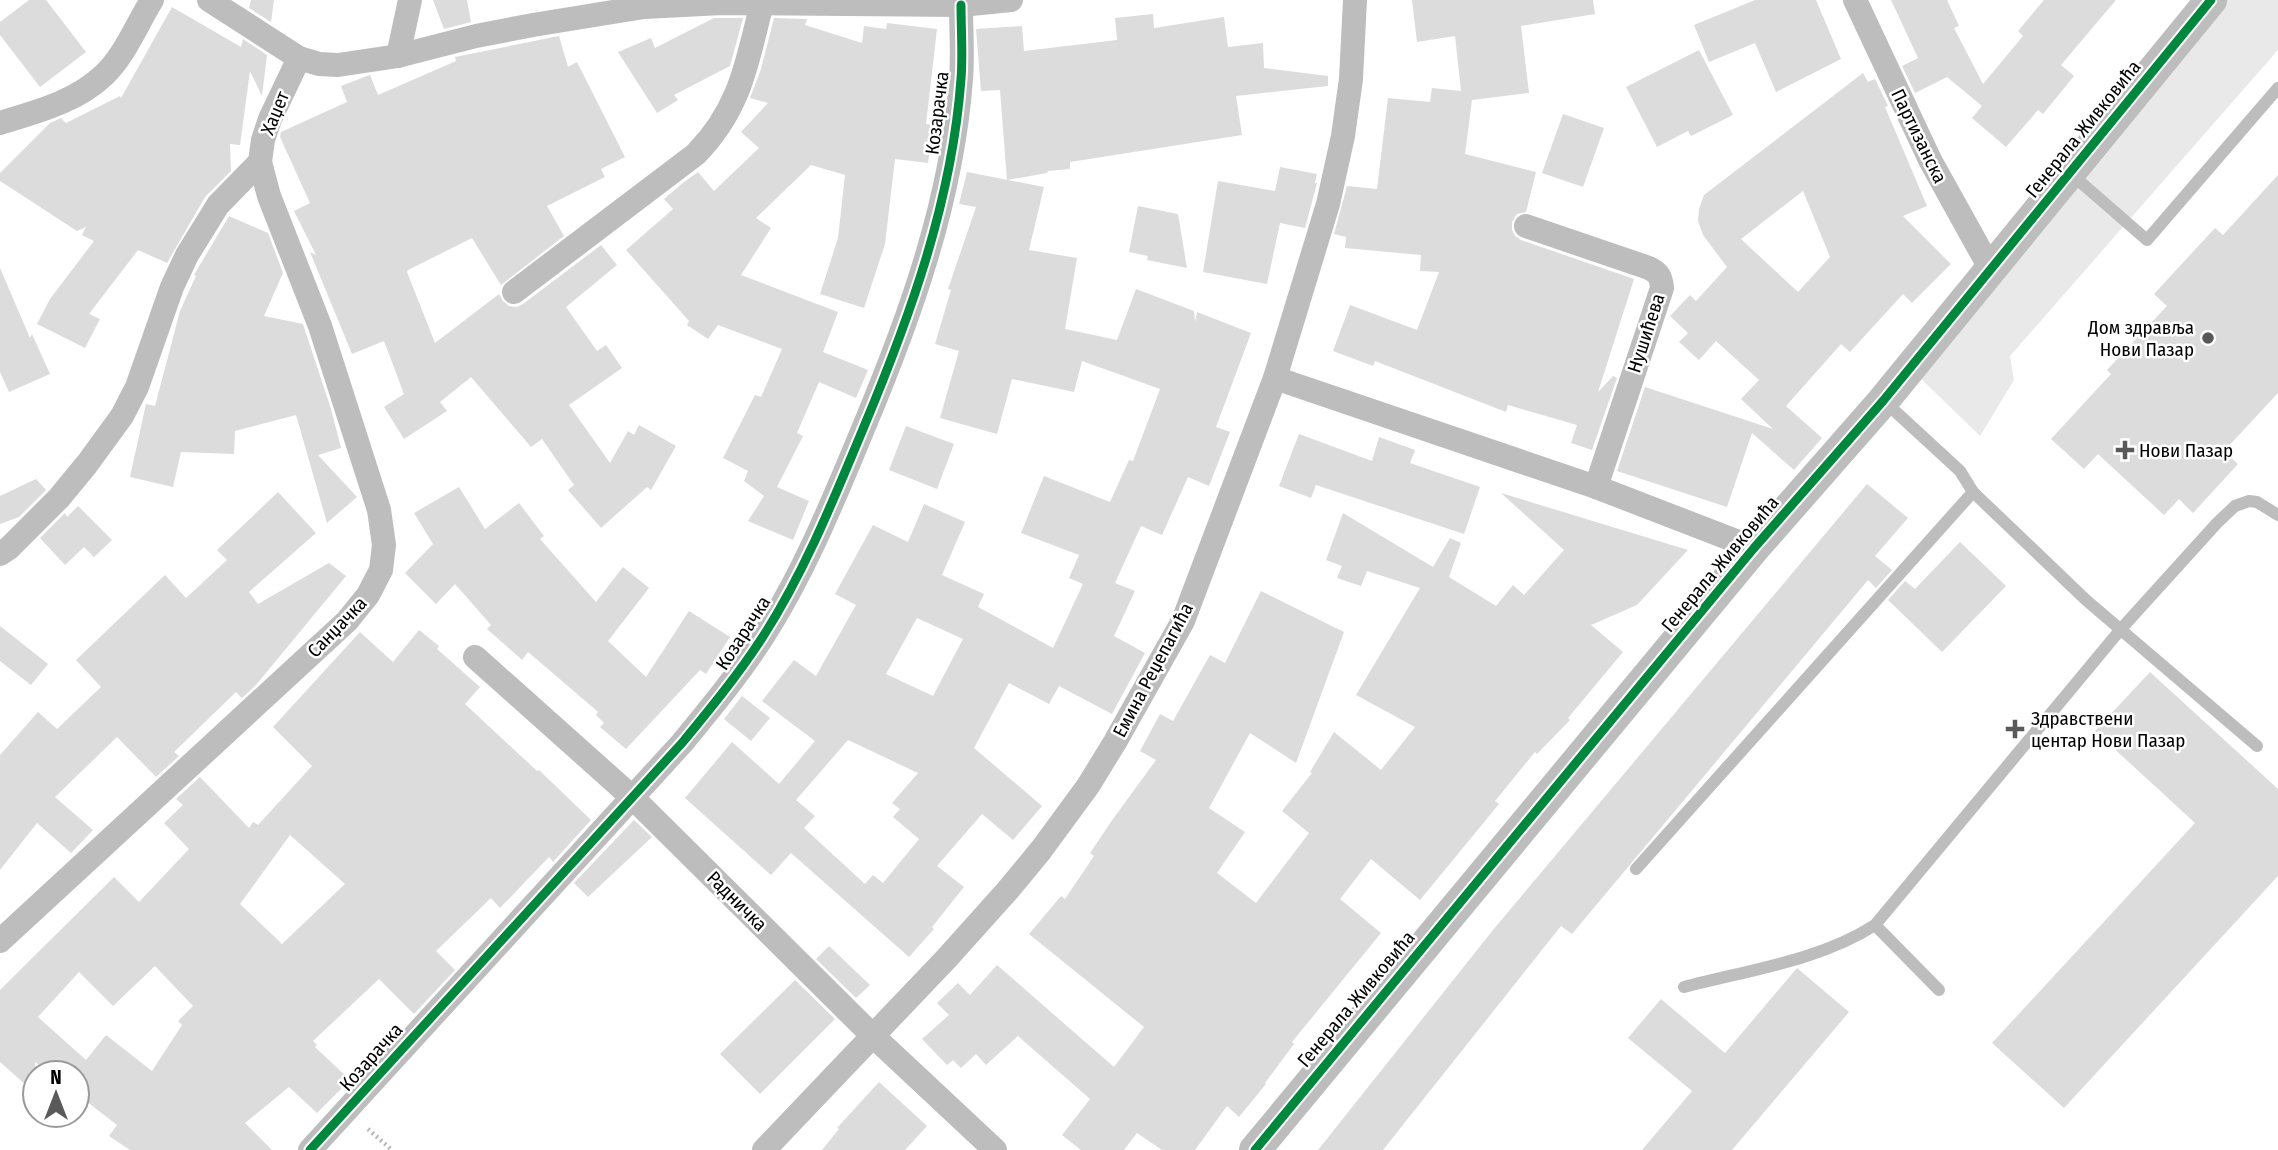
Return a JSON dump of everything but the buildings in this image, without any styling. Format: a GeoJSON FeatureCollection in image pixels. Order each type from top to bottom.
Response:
{"type":"FeatureCollection","features":[{"type":"Feature","properties":{"kind":"street"},"geometry":{"type":"LineString","coordinates":[[0,123],[68,99],[104,75],[152,0]]}},
{"type":"Feature","properties":{"kind":"street"},"geometry":{"type":"LineString","coordinates":[[209,0],[299,58],[319,64],[338,65],[398,56],[499,31],[644,3],[961,5],[1012,0]]}},
{"type":"Feature","properties":{"kind":"street"},"geometry":{"type":"LineString","coordinates":[[398,56],[410,0]]}},
{"type":"Feature","properties":{"kind":"street","name":"Емина Реџепагића"},"geometry":{"type":"LineString","coordinates":[[764,1150],[1008,890],[1063,820],[1115,742],[1183,621],[1275,378],[1325,216],[1337,170],[1351,79],[1355,0]]}},
{"type":"Feature","properties":{"kind":"street","name":"Партизанска"},"geometry":{"type":"LineString","coordinates":[[1854,0],[1930,160],[1990,268]]}},
{"type":"Feature","properties":{"kind":"street","name":"Генерала Живковића"},"geometry":{"type":"LineString","coordinates":[[1255,1150],[1754,548],[1883,401],[2211,0]]}},
{"type":"Feature","properties":{"kind":"street"},"geometry":{"type":"LineString","coordinates":[[514,292],[696,153],[710,139],[740,88],[762,3]]}},
{"type":"Feature","properties":{"kind":"street","name":"Козарачка"},"geometry":{"type":"LineString","coordinates":[[310,1150],[682,743],[728,686],[761,639],[807,557],[909,316],[932,238],[957,118],[961,77],[961,5]]}},
{"type":"Feature","properties":{"kind":"street","name":"Хаџет"},"geometry":{"type":"LineString","coordinates":[[0,554],[59,498],[122,416],[140,380],[172,287],[187,255],[218,205],[260,162],[270,119],[299,58]]}},
{"type":"Feature","properties":{"kind":"street","name":"Санџачка"},"geometry":{"type":"LineString","coordinates":[[0,941],[347,621],[368,595],[381,569],[384,545],[379,510],[320,326],[269,196],[260,162]]}},
{"type":"Feature","properties":{"kind":"street","name":"Нушићева"},"geometry":{"type":"LineString","coordinates":[[1526,226],[1649,268],[1657,272],[1661,279],[1662,288],[1596,487]]}},
{"type":"Feature","properties":{"kind":"street"},"geometry":{"type":"LineString","coordinates":[[1275,378],[1596,487],[1754,548]]}},
{"type":"Feature","properties":{"kind":"street","name":"Радничка"},"geometry":{"type":"LineString","coordinates":[[475,657],[633,798],[872,1035],[995,1150]]}},
{"type":"Feature","properties":{"kind":"lane"},"geometry":{"type":"LineString","coordinates":[[2070,173],[2147,240],[2278,88]]}},
{"type":"Feature","properties":{"kind":"lane"},"geometry":{"type":"LineString","coordinates":[[1883,401],[1960,471],[1973,492],[2086,600],[2257,746]]}},
{"type":"Feature","properties":{"kind":"lane"},"geometry":{"type":"LineString","coordinates":[[1636,869],[1973,492]]}},
{"type":"Feature","properties":{"kind":"lane"},"geometry":{"type":"LineString","coordinates":[[1684,986],[1820,952],[1853,939],[1875,925],[2121,629],[2235,506],[2249,501],[2257,502],[2278,515]]}},
{"type":"Feature","properties":{"kind":"lane"},"geometry":{"type":"LineString","coordinates":[[1875,925],[1939,990]]}},
{"type":"Feature","properties":{"kind":"shaded area"},"geometry":{"type":"Polygon","coordinates":[[[2211,0],[2278,0],[2278,50],[2010,356],[2014,380],[1980,436],[1910,368],[2211,0]]]}},
{"type":"Feature","properties":{"kind":"cycle path"},"geometry":{"type":"LineString","coordinates":[[1255,1150],[1754,548],[1883,401],[2211,0]]}},
{"type":"Feature","properties":{"kind":"cycle path"},"geometry":{"type":"LineString","coordinates":[[310,1150],[682,743],[743,665],[777,613],[817,536],[852,456],[897,344],[926,258],[956,124],[962,70],[961,5]]}},
{"type":"Feature","properties":{"kind":"place","name":"Дом здравља Нови Пазар"},"geometry":{"type":"Point","coordinates":[2208,338]}},
{"type":"Feature","properties":{"kind":"place","name":"Нови Пазар"},"geometry":{"type":"Point","coordinates":[2125,450]}},
{"type":"Feature","properties":{"kind":"place","name":"Здравствени центар Нови Пазар"},"geometry":{"type":"Point","coordinates":[2015,729]}}]}
